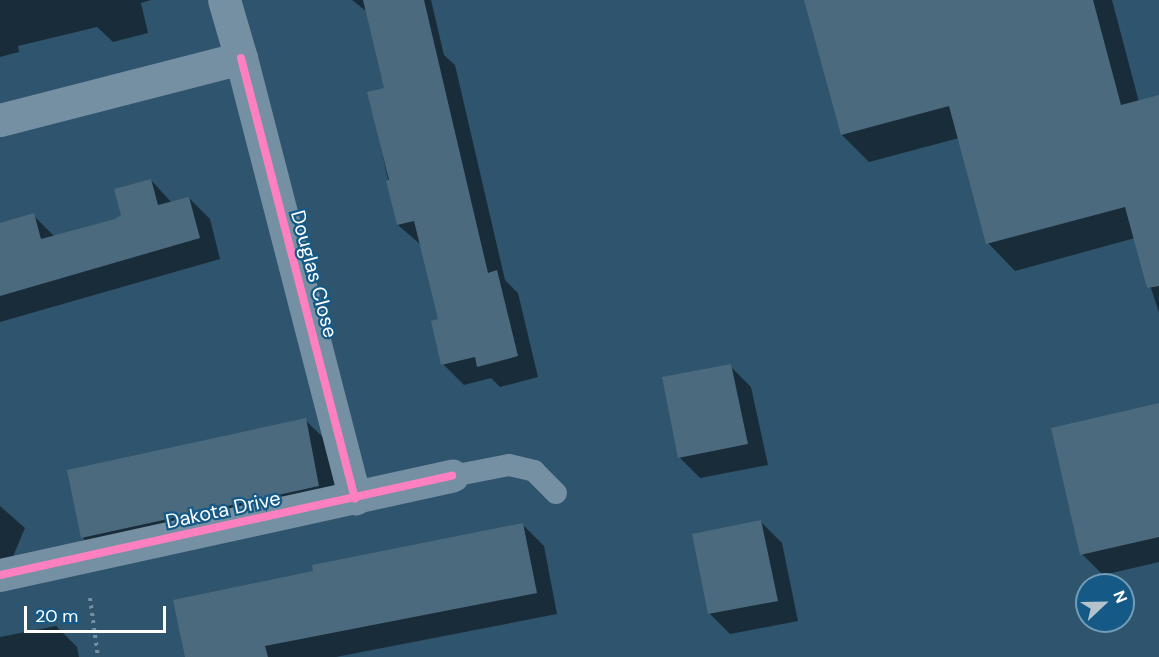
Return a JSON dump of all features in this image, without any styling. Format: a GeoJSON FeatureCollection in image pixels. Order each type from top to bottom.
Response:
{"type":"FeatureCollection","features":[{"type":"Feature","properties":{"kind":"street","name":"Douglas Close"},"geometry":{"type":"LineString","coordinates":[[224,0],[356,498]]}},
{"type":"Feature","properties":{"kind":"street"},"geometry":{"type":"LineString","coordinates":[[0,120],[240,57]]}},
{"type":"Feature","properties":{"kind":"street","name":"Dakota Drive"},"geometry":{"type":"LineString","coordinates":[[0,574],[452,476]]}},
{"type":"Feature","properties":{"kind":"lane"},"geometry":{"type":"LineString","coordinates":[[452,476],[509,465],[534,471],[556,493]]}},
{"type":"Feature","properties":{"kind":"path"},"geometry":{"type":"LineString","coordinates":[[83,556],[98,657]]}},
{"type":"Feature","properties":{"kind":"building"},"geometry":{"type":"Polygon","coordinates":[[[363,0],[424,0],[488,273],[497,270],[518,356],[477,367],[475,357],[441,365],[431,321],[438,319],[414,221],[397,225],[386,181],[389,180],[367,92],[384,88],[363,0]]]}},
{"type":"Feature","properties":{"kind":"building"},"geometry":{"type":"Polygon","coordinates":[[[804,0],[1093,0],[1121,105],[1159,95],[1159,286],[1147,288],[1125,207],[986,244],[949,106],[841,135],[804,0]]]}},
{"type":"Feature","properties":{"kind":"building"},"geometry":{"type":"Polygon","coordinates":[[[151,179],[158,205],[189,197],[200,238],[0,296],[0,223],[34,213],[41,239],[115,219],[121,215],[114,189],[151,179]]]}},
{"type":"Feature","properties":{"kind":"building"},"geometry":{"type":"Polygon","coordinates":[[[731,364],[748,444],[678,458],[662,377],[731,364]]]}},
{"type":"Feature","properties":{"kind":"building"},"geometry":{"type":"Polygon","coordinates":[[[1159,403],[1159,537],[1080,555],[1051,428],[1159,403]]]}},
{"type":"Feature","properties":{"kind":"building"},"geometry":{"type":"Polygon","coordinates":[[[306,418],[319,486],[81,538],[67,470],[306,418]]]}},
{"type":"Feature","properties":{"kind":"building"},"geometry":{"type":"Polygon","coordinates":[[[761,520],[778,601],[708,614],[692,534],[761,520]]]}},
{"type":"Feature","properties":{"kind":"building"},"geometry":{"type":"Polygon","coordinates":[[[523,523],[537,593],[265,646],[268,657],[185,657],[173,600],[313,571],[312,565],[523,523]]]}},
{"type":"Feature","properties":{"kind":"cycle path"},"geometry":{"type":"LineString","coordinates":[[241,58],[355,499]]}},
{"type":"Feature","properties":{"kind":"cycle path"},"geometry":{"type":"LineString","coordinates":[[0,575],[452,476]]}}]}
